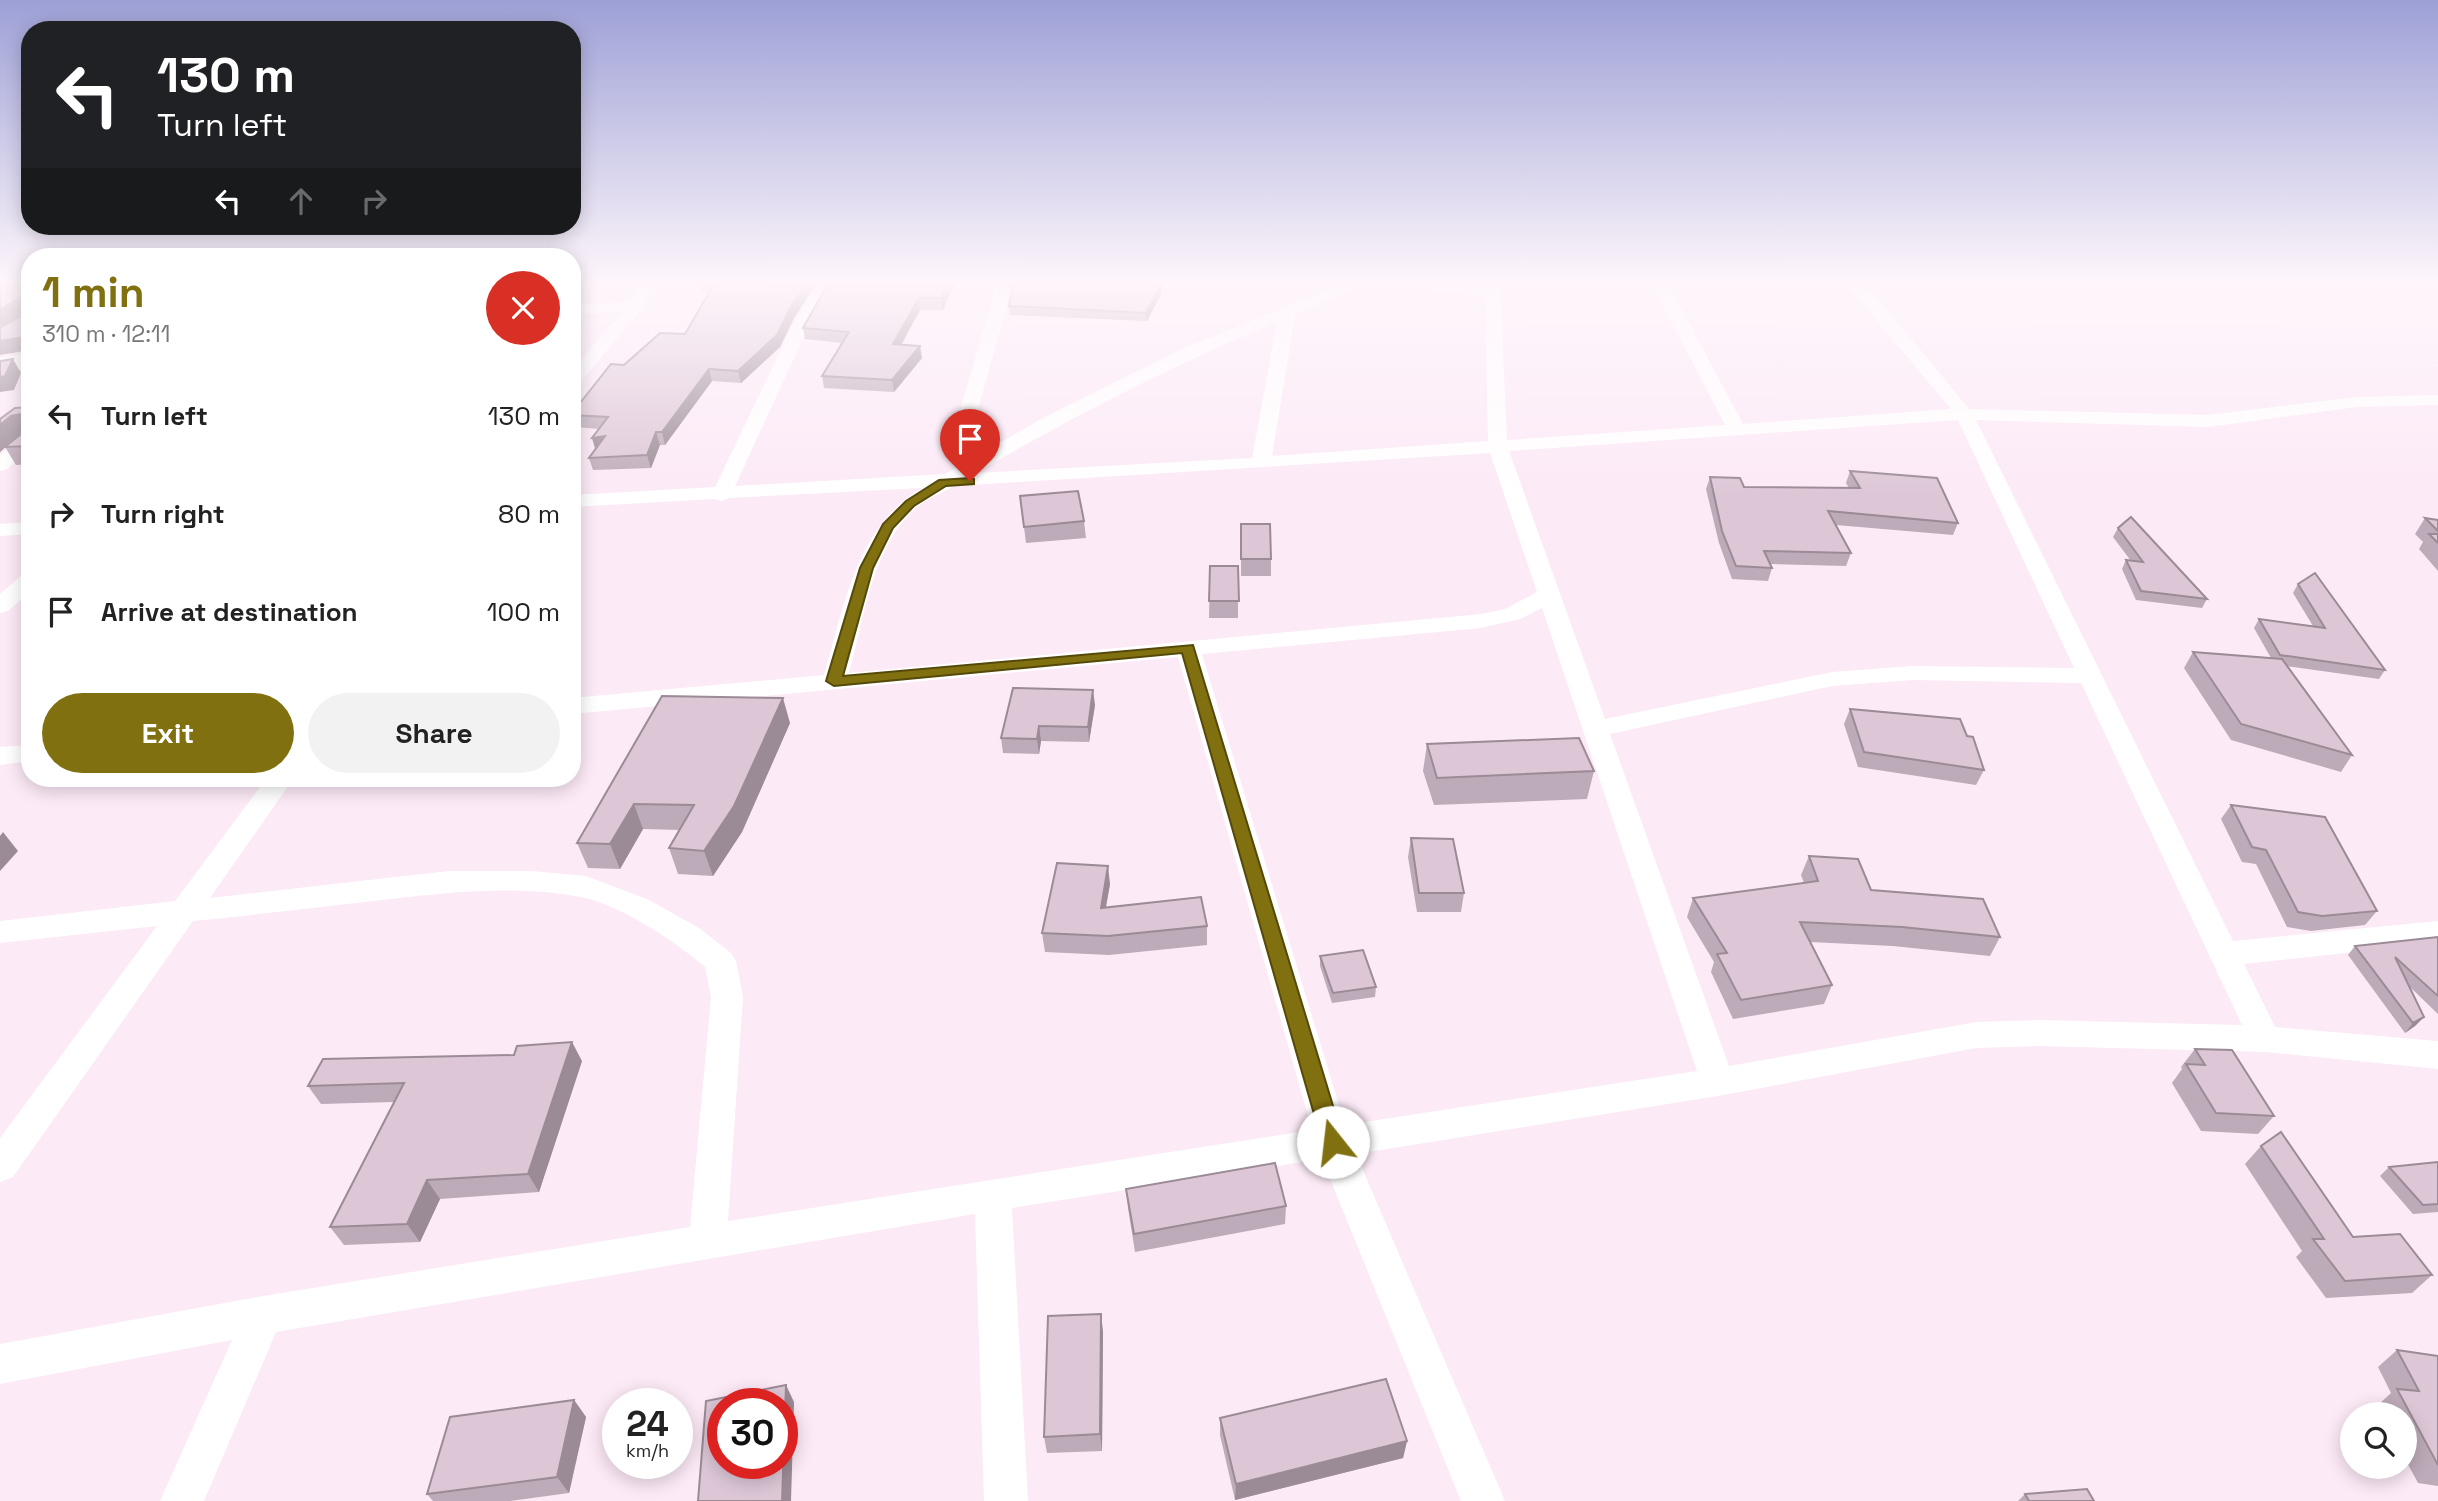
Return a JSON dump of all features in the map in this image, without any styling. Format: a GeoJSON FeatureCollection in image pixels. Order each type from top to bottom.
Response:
{"type":"FeatureCollection","features":[{"type":"Feature","properties":{"kind":"main road"},"geometry":{"type":"LineString","coordinates":[[0,366],[21,362]]}},
{"type":"Feature","properties":{"kind":"street"},"geometry":{"type":"LineString","coordinates":[[581,371],[595,354]]}},
{"type":"Feature","properties":{"kind":"street"},"geometry":{"type":"LineString","coordinates":[[721,495],[787,354]]}},
{"type":"Feature","properties":{"kind":"street"},"geometry":{"type":"LineString","coordinates":[[982,459],[968,446],[964,427],[985,354]]}},
{"type":"Feature","properties":{"kind":"street"},"geometry":{"type":"LineString","coordinates":[[834,681],[867,568],[887,527],[910,503],[982,459],[1186,354]]}},
{"type":"Feature","properties":{"kind":"street"},"geometry":{"type":"LineString","coordinates":[[1261,463],[1280,354]]}},
{"type":"Feature","properties":{"kind":"street"},"geometry":{"type":"LineString","coordinates":[[1495,354],[1498,447],[1718,1083]]}},
{"type":"Feature","properties":{"kind":"street"},"geometry":{"type":"LineString","coordinates":[[1697,354],[1738,431]]}},
{"type":"Feature","properties":{"kind":"street"},"geometry":{"type":"LineString","coordinates":[[1915,354],[1964,414],[2264,1039]]}},
{"type":"Feature","properties":{"kind":"street"},"geometry":{"type":"LineString","coordinates":[[581,502],[1261,463],[1964,414],[2208,421],[2357,402],[2436,403]]}},
{"type":"Feature","properties":{"kind":"street"},"geometry":{"type":"LineString","coordinates":[[0,465],[21,447]]}},
{"type":"Feature","properties":{"kind":"street"},"geometry":{"type":"LineString","coordinates":[[0,530],[21,529]]}},
{"type":"Feature","properties":{"kind":"street"},"geometry":{"type":"LineString","coordinates":[[0,606],[21,588]]}},
{"type":"Feature","properties":{"kind":"street"},"geometry":{"type":"LineString","coordinates":[[581,705],[1481,621],[1512,614],[1549,595]]}},
{"type":"Feature","properties":{"kind":"street"},"geometry":{"type":"LineString","coordinates":[[1188,648],[1333,1142],[1483,1501]]}},
{"type":"Feature","properties":{"kind":"street"},"geometry":{"type":"LineString","coordinates":[[1595,729],[1832,679],[1913,673],[2090,677]]}},
{"type":"Feature","properties":{"kind":"street"},"geometry":{"type":"LineString","coordinates":[[0,756],[21,754]]}},
{"type":"Feature","properties":{"kind":"street"},"geometry":{"type":"LineString","coordinates":[[0,1166],[274,787]]}},
{"type":"Feature","properties":{"kind":"street"},"geometry":{"type":"LineString","coordinates":[[0,932],[449,881],[533,882],[586,887],[636,907],[688,936],[719,961],[727,997],[708,1241]]}},
{"type":"Feature","properties":{"kind":"street"},"geometry":{"type":"LineString","coordinates":[[2224,954],[2438,932]]}},
{"type":"Feature","properties":{"kind":"street"},"geometry":{"type":"LineString","coordinates":[[0,1364],[263,1315],[993,1195],[1718,1083],[1976,1035],[2039,1033],[2264,1039],[2438,1055]]}},
{"type":"Feature","properties":{"kind":"street"},"geometry":{"type":"LineString","coordinates":[[993,1195],[1006,1501]]}},
{"type":"Feature","properties":{"kind":"street"},"geometry":{"type":"LineString","coordinates":[[181,1501],[263,1315]]}},
{"type":"Feature","properties":{"kind":"building"},"geometry":{"type":"Polygon","coordinates":[[[636,354],[756,354],[738,371],[709,369],[662,432],[656,432],[647,455],[589,458],[605,436],[592,438],[608,417],[581,416],[581,402],[611,364],[624,365],[636,354]]]}},
{"type":"Feature","properties":{"kind":"building"},"geometry":{"type":"Polygon","coordinates":[[[835,354],[913,354],[892,380],[822,376],[835,354]]]}},
{"type":"Feature","properties":{"kind":"building"},"geometry":{"type":"Polygon","coordinates":[[[13,359],[5,376],[0,377],[0,361],[13,359]]]}},
{"type":"Feature","properties":{"kind":"building"},"geometry":{"type":"Polygon","coordinates":[[[15,408],[21,408],[21,414],[11,416],[0,425],[0,419],[15,408]]]}},
{"type":"Feature","properties":{"kind":"building"},"geometry":{"type":"Polygon","coordinates":[[[21,434],[21,446],[5,447],[21,434]]]}},
{"type":"Feature","properties":{"kind":"building"},"geometry":{"type":"Polygon","coordinates":[[[1850,471],[1937,478],[1958,523],[1828,511],[1851,553],[1764,551],[1772,568],[1736,566],[1722,531],[1710,477],[1740,478],[1744,487],[1860,488],[1850,471]]]}},
{"type":"Feature","properties":{"kind":"building"},"geometry":{"type":"Polygon","coordinates":[[[1078,491],[1084,521],[1024,527],[1020,496],[1078,491]]]}},
{"type":"Feature","properties":{"kind":"building"},"geometry":{"type":"Polygon","coordinates":[[[2131,517],[2207,599],[2141,591],[2126,560],[2143,562],[2118,528],[2131,517]]]}},
{"type":"Feature","properties":{"kind":"building"},"geometry":{"type":"Polygon","coordinates":[[[2425,518],[2438,520],[2438,531],[2425,518]]]}},
{"type":"Feature","properties":{"kind":"building"},"geometry":{"type":"Polygon","coordinates":[[[1241,524],[1270,524],[1271,559],[1241,559],[1241,524]]]}},
{"type":"Feature","properties":{"kind":"building"},"geometry":{"type":"Polygon","coordinates":[[[2429,534],[2438,534],[2438,543],[2429,534]]]}},
{"type":"Feature","properties":{"kind":"building"},"geometry":{"type":"Polygon","coordinates":[[[1210,566],[1238,566],[1239,601],[1209,601],[1210,566]]]}},
{"type":"Feature","properties":{"kind":"building"},"geometry":{"type":"Polygon","coordinates":[[[2315,573],[2385,670],[2280,655],[2259,619],[2325,628],[2298,584],[2315,573]]]}},
{"type":"Feature","properties":{"kind":"building"},"geometry":{"type":"Polygon","coordinates":[[[2193,652],[2282,659],[2352,755],[2241,724],[2193,652]]]}},
{"type":"Feature","properties":{"kind":"building"},"geometry":{"type":"Polygon","coordinates":[[[1013,688],[1093,690],[1088,727],[1039,726],[1037,739],[1001,738],[1013,688]]]}},
{"type":"Feature","properties":{"kind":"building"},"geometry":{"type":"Polygon","coordinates":[[[662,696],[783,698],[734,806],[704,851],[669,848],[694,805],[634,804],[610,844],[577,843],[662,696]]]}},
{"type":"Feature","properties":{"kind":"building"},"geometry":{"type":"Polygon","coordinates":[[[1850,709],[1960,719],[1967,736],[1973,737],[1984,770],[1864,752],[1850,709]]]}},
{"type":"Feature","properties":{"kind":"building"},"geometry":{"type":"Polygon","coordinates":[[[1579,738],[1594,771],[1437,778],[1427,744],[1579,738]]]}},
{"type":"Feature","properties":{"kind":"building"},"geometry":{"type":"Polygon","coordinates":[[[2231,805],[2325,817],[2377,911],[2322,916],[2298,912],[2266,850],[2252,847],[2231,805]]]}},
{"type":"Feature","properties":{"kind":"building"},"geometry":{"type":"Polygon","coordinates":[[[1411,838],[1453,839],[1464,893],[1419,893],[1411,838]]]}},
{"type":"Feature","properties":{"kind":"building"},"geometry":{"type":"Polygon","coordinates":[[[1809,856],[1858,859],[1871,890],[1983,899],[2000,937],[1902,927],[1800,922],[1832,985],[1741,1000],[1717,954],[1727,953],[1693,898],[1818,881],[1809,856]]]}},
{"type":"Feature","properties":{"kind":"building"},"geometry":{"type":"Polygon","coordinates":[[[1057,863],[1108,866],[1101,908],[1201,897],[1207,926],[1108,936],[1042,933],[1057,863]]]}},
{"type":"Feature","properties":{"kind":"building"},"geometry":{"type":"Polygon","coordinates":[[[2438,937],[2438,996],[2395,957],[2424,1017],[2413,1023],[2355,946],[2438,937]]]}},
{"type":"Feature","properties":{"kind":"building"},"geometry":{"type":"Polygon","coordinates":[[[1363,950],[1376,987],[1333,993],[1320,956],[1363,950]]]}},
{"type":"Feature","properties":{"kind":"building"},"geometry":{"type":"Polygon","coordinates":[[[572,1042],[528,1174],[427,1180],[407,1224],[330,1227],[404,1083],[308,1086],[323,1059],[514,1055],[517,1046],[572,1042]]]}},
{"type":"Feature","properties":{"kind":"building"},"geometry":{"type":"Polygon","coordinates":[[[2195,1049],[2232,1050],[2274,1116],[2216,1113],[2186,1064],[2205,1065],[2195,1049]]]}},
{"type":"Feature","properties":{"kind":"building"},"geometry":{"type":"Polygon","coordinates":[[[2281,1132],[2353,1237],[2400,1234],[2432,1275],[2345,1281],[2313,1239],[2324,1239],[2261,1146],[2281,1132]]]}},
{"type":"Feature","properties":{"kind":"building"},"geometry":{"type":"Polygon","coordinates":[[[2438,1162],[2438,1204],[2423,1205],[2389,1167],[2438,1162]]]}},
{"type":"Feature","properties":{"kind":"building"},"geometry":{"type":"Polygon","coordinates":[[[1275,1163],[1286,1206],[1134,1234],[1126,1189],[1275,1163]]]}},
{"type":"Feature","properties":{"kind":"building"},"geometry":{"type":"Polygon","coordinates":[[[1101,1314],[1100,1434],[1044,1437],[1048,1316],[1101,1314]]]}},
{"type":"Feature","properties":{"kind":"building"},"geometry":{"type":"Polygon","coordinates":[[[2397,1350],[2438,1356],[2438,1465],[2417,1426],[2417,1402],[2404,1402],[2397,1389],[2419,1391],[2397,1350]]]}},
{"type":"Feature","properties":{"kind":"building"},"geometry":{"type":"Polygon","coordinates":[[[1386,1379],[1407,1441],[1236,1484],[1220,1418],[1386,1379]]]}},
{"type":"Feature","properties":{"kind":"building"},"geometry":{"type":"Polygon","coordinates":[[[574,1400],[557,1477],[427,1494],[450,1417],[574,1400]]]}},
{"type":"Feature","properties":{"kind":"building"},"geometry":{"type":"Polygon","coordinates":[[[707,1401],[707,1479],[783,1479],[782,1501],[698,1501],[707,1401]]]}},
{"type":"Feature","properties":{"kind":"building"},"geometry":{"type":"Polygon","coordinates":[[[2087,1489],[2094,1501],[2029,1501],[2025,1494],[2087,1489]]]}},
{"type":"Feature","properties":{"kind":"route"},"geometry":{"type":"LineString","coordinates":[[970,481],[943,483],[910,503],[887,527],[867,568],[834,681],[1188,648],[1333,1142]]}}]}
